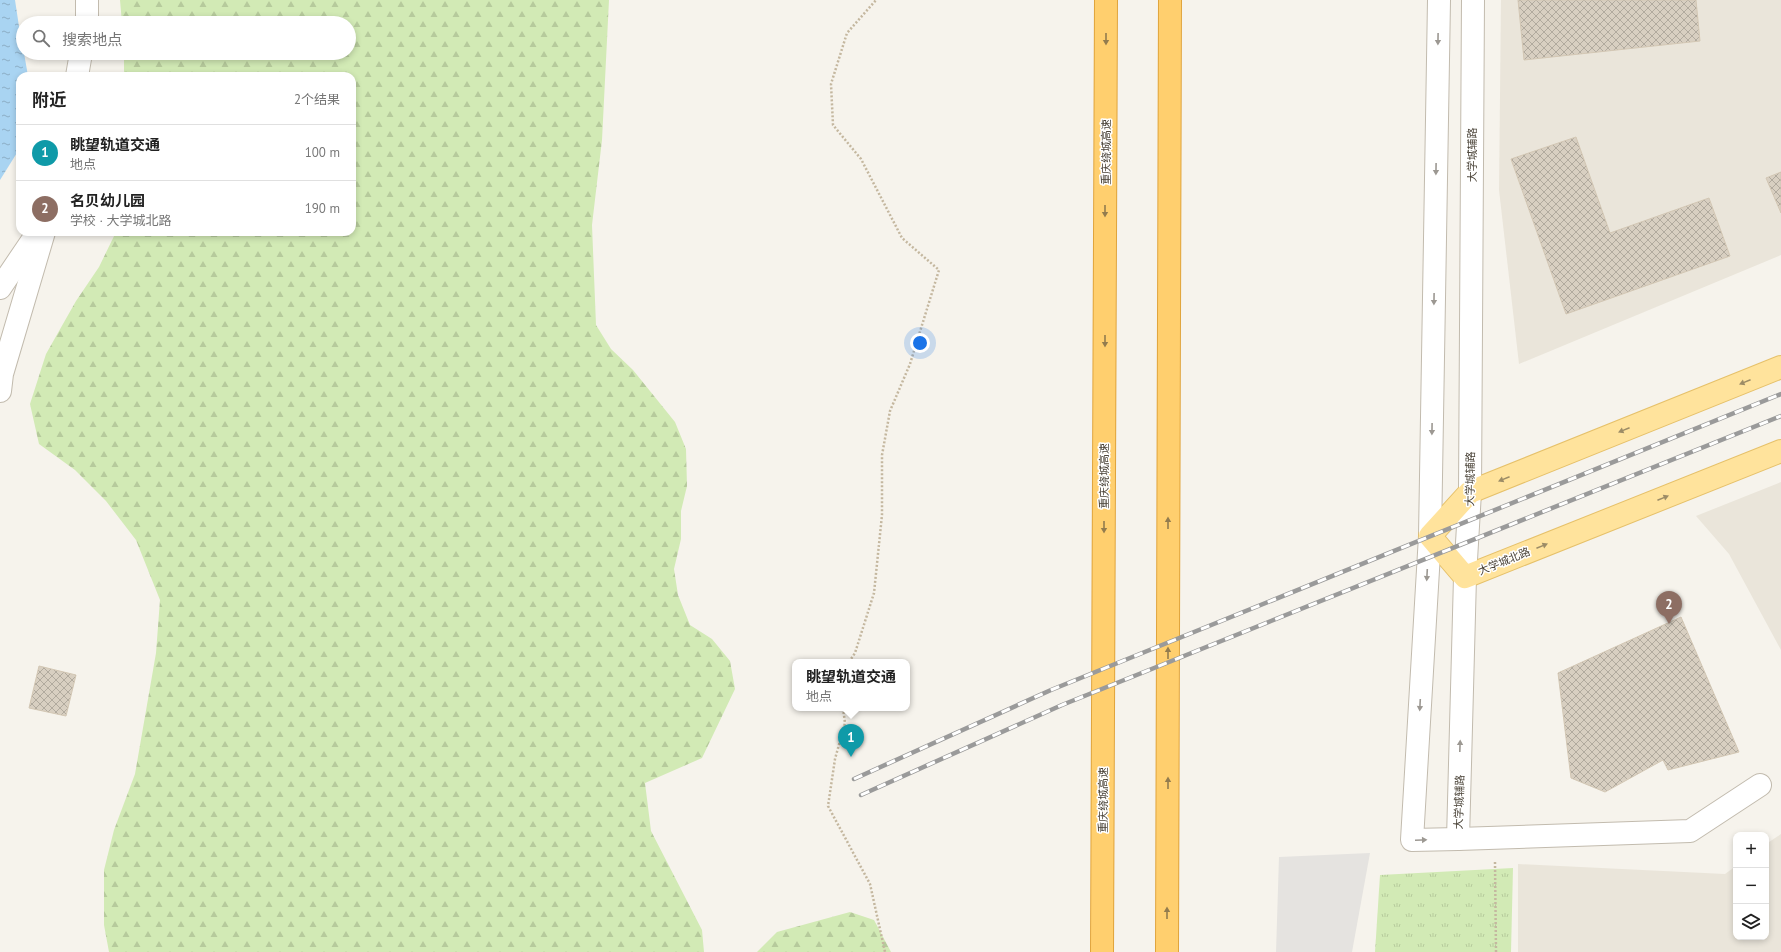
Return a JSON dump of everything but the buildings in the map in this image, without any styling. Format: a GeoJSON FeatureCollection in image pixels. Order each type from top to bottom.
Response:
{"type":"FeatureCollection","features":[{"type":"Feature","properties":{"kind":"highway","name":"重庆绕城高速"},"geometry":{"type":"LineString","coordinates":[[1102,952],[1106,0]]}},
{"type":"Feature","properties":{"kind":"highway"},"geometry":{"type":"LineString","coordinates":[[1167,952],[1170,0]]}},
{"type":"Feature","properties":{"kind":"main road"},"geometry":{"type":"LineString","coordinates":[[1430,536],[1470,492],[1781,367]]}},
{"type":"Feature","properties":{"kind":"main road","name":"大学城北路"},"geometry":{"type":"LineString","coordinates":[[1430,536],[1465,576],[1781,451]]}},
{"type":"Feature","properties":{"kind":"street"},"geometry":{"type":"LineString","coordinates":[[87,0],[88,16]]}},
{"type":"Feature","properties":{"kind":"street","name":"大学城辅路"},"geometry":{"type":"LineString","coordinates":[[1439,0],[1430,536],[1412,840],[1458,838],[1465,576],[1470,492],[1473,0]]}},
{"type":"Feature","properties":{"kind":"street"},"geometry":{"type":"LineString","coordinates":[[78,72],[80,60]]}},
{"type":"Feature","properties":{"kind":"street"},"geometry":{"type":"LineString","coordinates":[[0,288],[35,236]]}},
{"type":"Feature","properties":{"kind":"street"},"geometry":{"type":"LineString","coordinates":[[0,391],[2,374],[43,236]]}},
{"type":"Feature","properties":{"kind":"street"},"geometry":{"type":"LineString","coordinates":[[1458,838],[1690,831],[1760,785]]}},
{"type":"Feature","properties":{"kind":"path"},"geometry":{"type":"LineString","coordinates":[[851,659],[855,653],[874,593],[882,514],[882,455],[890,411],[910,364],[939,270],[902,238],[860,159],[833,125],[831,84],[847,34],[876,0]]}},
{"type":"Feature","properties":{"kind":"path"},"geometry":{"type":"LineString","coordinates":[[843,711],[845,723],[835,760],[828,806],[870,884],[885,952]]}},
{"type":"Feature","properties":{"kind":"path"},"geometry":{"type":"LineString","coordinates":[[1495,837],[1496,952]]}},
{"type":"Feature","properties":{"kind":"shaded area"},"geometry":{"type":"Polygon","coordinates":[[[1501,0],[1781,0],[1781,255],[1519,364],[1499,190],[1501,0]]]}},
{"type":"Feature","properties":{"kind":"shaded area"},"geometry":{"type":"Polygon","coordinates":[[[1781,482],[1781,650],[1729,554],[1696,516],[1781,482]]]}},
{"type":"Feature","properties":{"kind":"shaded area"},"geometry":{"type":"Polygon","coordinates":[[[1781,834],[1781,952],[1518,952],[1518,864],[1725,874],[1733,868],[1733,940],[1769,940],[1769,842],[1781,834]]]}},
{"type":"Feature","properties":{"kind":"shaded area"},"geometry":{"type":"Polygon","coordinates":[[[1370,853],[1352,952],[1276,952],[1279,857],[1370,853]]]}},
{"type":"Feature","properties":{"kind":"green space"},"geometry":{"type":"Polygon","coordinates":[[[120,0],[609,0],[602,140],[592,225],[596,325],[611,349],[633,370],[675,422],[686,449],[687,486],[681,511],[681,539],[674,569],[678,595],[690,625],[712,639],[730,661],[735,689],[702,758],[645,783],[651,831],[702,930],[704,952],[109,952],[104,925],[104,870],[114,830],[135,774],[156,653],[160,600],[136,540],[106,501],[75,470],[39,444],[30,404],[46,354],[76,301],[99,267],[114,236],[356,236],[356,72],[124,72],[124,60],[356,60],[356,16],[121,16],[120,0]]]}},
{"type":"Feature","properties":{"kind":"green space"},"geometry":{"type":"Polygon","coordinates":[[[1513,868],[1511,952],[1375,952],[1380,875],[1513,868]]]}},
{"type":"Feature","properties":{"kind":"green space"},"geometry":{"type":"Polygon","coordinates":[[[850,912],[874,920],[891,952],[757,952],[777,932],[850,912]]]}},
{"type":"Feature","properties":{"kind":"water"},"geometry":{"type":"Polygon","coordinates":[[[0,0],[15,0],[17,16],[16,16],[16,60],[25,60],[27,72],[16,72],[16,154],[0,180],[0,0]]]}},
{"type":"Feature","properties":{"kind":"railway"},"geometry":{"type":"LineString","coordinates":[[854,779],[1051,690],[1781,394]]}},
{"type":"Feature","properties":{"kind":"railway"},"geometry":{"type":"LineString","coordinates":[[861,795],[1062,705],[1781,416]]}},
{"type":"Feature","properties":{"kind":"place","name":"名贝幼儿园"},"geometry":{"type":"Point","coordinates":[1669,624]}},
{"type":"Feature","properties":{"kind":"place","name":"眺望轨道交通"},"geometry":{"type":"Point","coordinates":[851,757]}}]}
